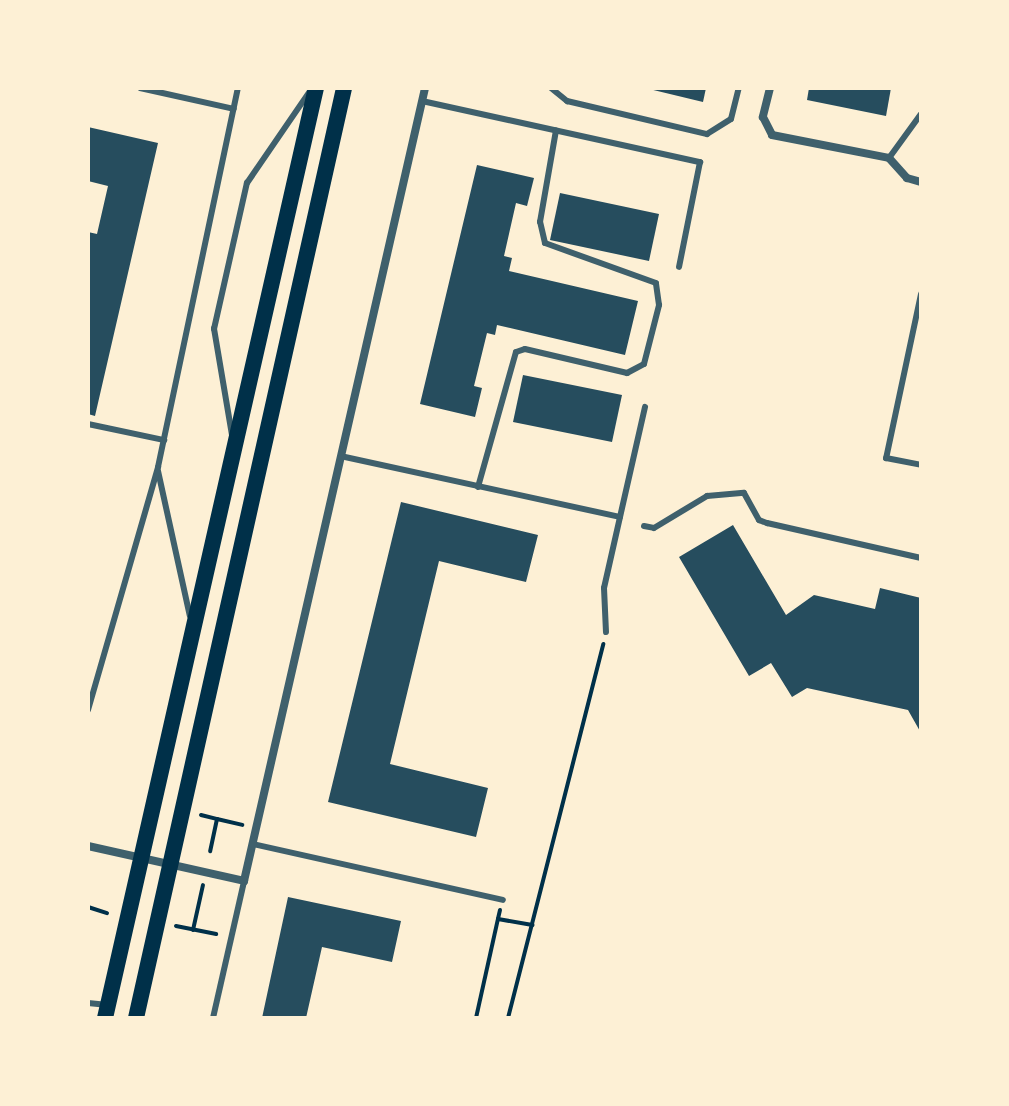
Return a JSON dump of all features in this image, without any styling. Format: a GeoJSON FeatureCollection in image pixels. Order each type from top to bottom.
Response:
{"type":"FeatureCollection","features":[{"type":"Feature","properties":{"kind":"main road"},"geometry":{"type":"LineString","coordinates":[[106,1011],[314,88]]}},
{"type":"Feature","properties":{"kind":"main road"},"geometry":{"type":"LineString","coordinates":[[136,1018],[344,88]]}},
{"type":"Feature","properties":{"kind":"street"},"geometry":{"type":"LineString","coordinates":[[88,846],[244,881],[345,457],[425,88]]}},
{"type":"Feature","properties":{"kind":"street"},"geometry":{"type":"LineString","coordinates":[[770,88],[763,117],[772,135],[889,158],[907,178],[921,182]]}},
{"type":"Feature","properties":{"kind":"lane"},"geometry":{"type":"LineString","coordinates":[[140,88],[234,109]]}},
{"type":"Feature","properties":{"kind":"lane"},"geometry":{"type":"LineString","coordinates":[[88,710],[158,467],[238,88]]}},
{"type":"Feature","properties":{"kind":"lane"},"geometry":{"type":"LineString","coordinates":[[234,448],[214,329],[247,183],[314,88]]}},
{"type":"Feature","properties":{"kind":"lane"},"geometry":{"type":"LineString","coordinates":[[554,88],[567,101],[707,134],[731,119],[739,88]]}},
{"type":"Feature","properties":{"kind":"lane"},"geometry":{"type":"LineString","coordinates":[[422,101],[700,162],[679,267]]}},
{"type":"Feature","properties":{"kind":"lane"},"geometry":{"type":"LineString","coordinates":[[889,158],[921,114]]}},
{"type":"Feature","properties":{"kind":"lane"},"geometry":{"type":"LineString","coordinates":[[478,487],[516,352],[525,349],[627,373],[644,364],[659,305],[656,283],[545,243],[540,222],[556,130]]}},
{"type":"Feature","properties":{"kind":"lane"},"geometry":{"type":"LineString","coordinates":[[921,294],[886,458],[921,465]]}},
{"type":"Feature","properties":{"kind":"lane"},"geometry":{"type":"LineString","coordinates":[[606,632],[604,588],[645,407]]}},
{"type":"Feature","properties":{"kind":"lane"},"geometry":{"type":"LineString","coordinates":[[88,424],[164,440]]}},
{"type":"Feature","properties":{"kind":"lane"},"geometry":{"type":"LineString","coordinates":[[345,457],[620,517]]}},
{"type":"Feature","properties":{"kind":"lane"},"geometry":{"type":"LineString","coordinates":[[158,467],[193,629]]}},
{"type":"Feature","properties":{"kind":"lane"},"geometry":{"type":"LineString","coordinates":[[644,526],[654,528],[707,496],[744,493],[759,520],[767,523],[921,558]]}},
{"type":"Feature","properties":{"kind":"lane"},"geometry":{"type":"LineString","coordinates":[[253,844],[503,900]]}},
{"type":"Feature","properties":{"kind":"lane"},"geometry":{"type":"LineString","coordinates":[[213,1018],[244,881]]}},
{"type":"Feature","properties":{"kind":"lane"},"geometry":{"type":"LineString","coordinates":[[140,997],[144,1018]]}},
{"type":"Feature","properties":{"kind":"lane"},"geometry":{"type":"LineString","coordinates":[[88,1003],[106,1011]]}},
{"type":"Feature","properties":{"kind":"path"},"geometry":{"type":"LineString","coordinates":[[508,1018],[606,632]]}},
{"type":"Feature","properties":{"kind":"path"},"geometry":{"type":"LineString","coordinates":[[200,814],[256,828]]}},
{"type":"Feature","properties":{"kind":"path"},"geometry":{"type":"LineString","coordinates":[[210,851],[217,819]]}},
{"type":"Feature","properties":{"kind":"path"},"geometry":{"type":"LineString","coordinates":[[193,930],[203,883]]}},
{"type":"Feature","properties":{"kind":"path"},"geometry":{"type":"LineString","coordinates":[[476,1018],[503,900]]}},
{"type":"Feature","properties":{"kind":"path"},"geometry":{"type":"LineString","coordinates":[[88,907],[107,913]]}},
{"type":"Feature","properties":{"kind":"path"},"geometry":{"type":"LineString","coordinates":[[498,919],[532,925]]}},
{"type":"Feature","properties":{"kind":"path"},"geometry":{"type":"LineString","coordinates":[[176,926],[216,934]]}},
{"type":"Feature","properties":{"kind":"building"},"geometry":{"type":"Polygon","coordinates":[[[645,88],[706,88],[703,102],[645,88]]]}},
{"type":"Feature","properties":{"kind":"building"},"geometry":{"type":"Polygon","coordinates":[[[809,88],[891,88],[886,116],[807,100],[809,88]]]}},
{"type":"Feature","properties":{"kind":"building"},"geometry":{"type":"Polygon","coordinates":[[[88,127],[158,143],[95,416],[88,414],[88,232],[97,234],[108,186],[88,181],[88,127]]]}},
{"type":"Feature","properties":{"kind":"building"},"geometry":{"type":"Polygon","coordinates":[[[477,165],[534,178],[527,206],[516,203],[504,256],[512,258],[509,271],[638,301],[625,355],[497,325],[495,335],[487,333],[474,386],[482,388],[475,417],[420,404],[477,165]]]}},
{"type":"Feature","properties":{"kind":"building"},"geometry":{"type":"Polygon","coordinates":[[[560,193],[659,214],[649,261],[550,240],[560,193]]]}},
{"type":"Feature","properties":{"kind":"building"},"geometry":{"type":"Polygon","coordinates":[[[523,375],[622,395],[612,442],[513,422],[523,375]]]}},
{"type":"Feature","properties":{"kind":"building"},"geometry":{"type":"Polygon","coordinates":[[[401,502],[538,535],[526,582],[439,561],[390,764],[488,788],[476,837],[328,802],[401,502]]]}},
{"type":"Feature","properties":{"kind":"building"},"geometry":{"type":"Polygon","coordinates":[[[733,525],[786,615],[814,595],[875,609],[880,588],[921,598],[921,733],[908,710],[807,688],[792,697],[771,663],[749,676],[679,557],[733,525]]]}},
{"type":"Feature","properties":{"kind":"building"},"geometry":{"type":"Polygon","coordinates":[[[288,897],[401,921],[392,962],[322,947],[306,1018],[262,1018],[288,897]]]}}]}
